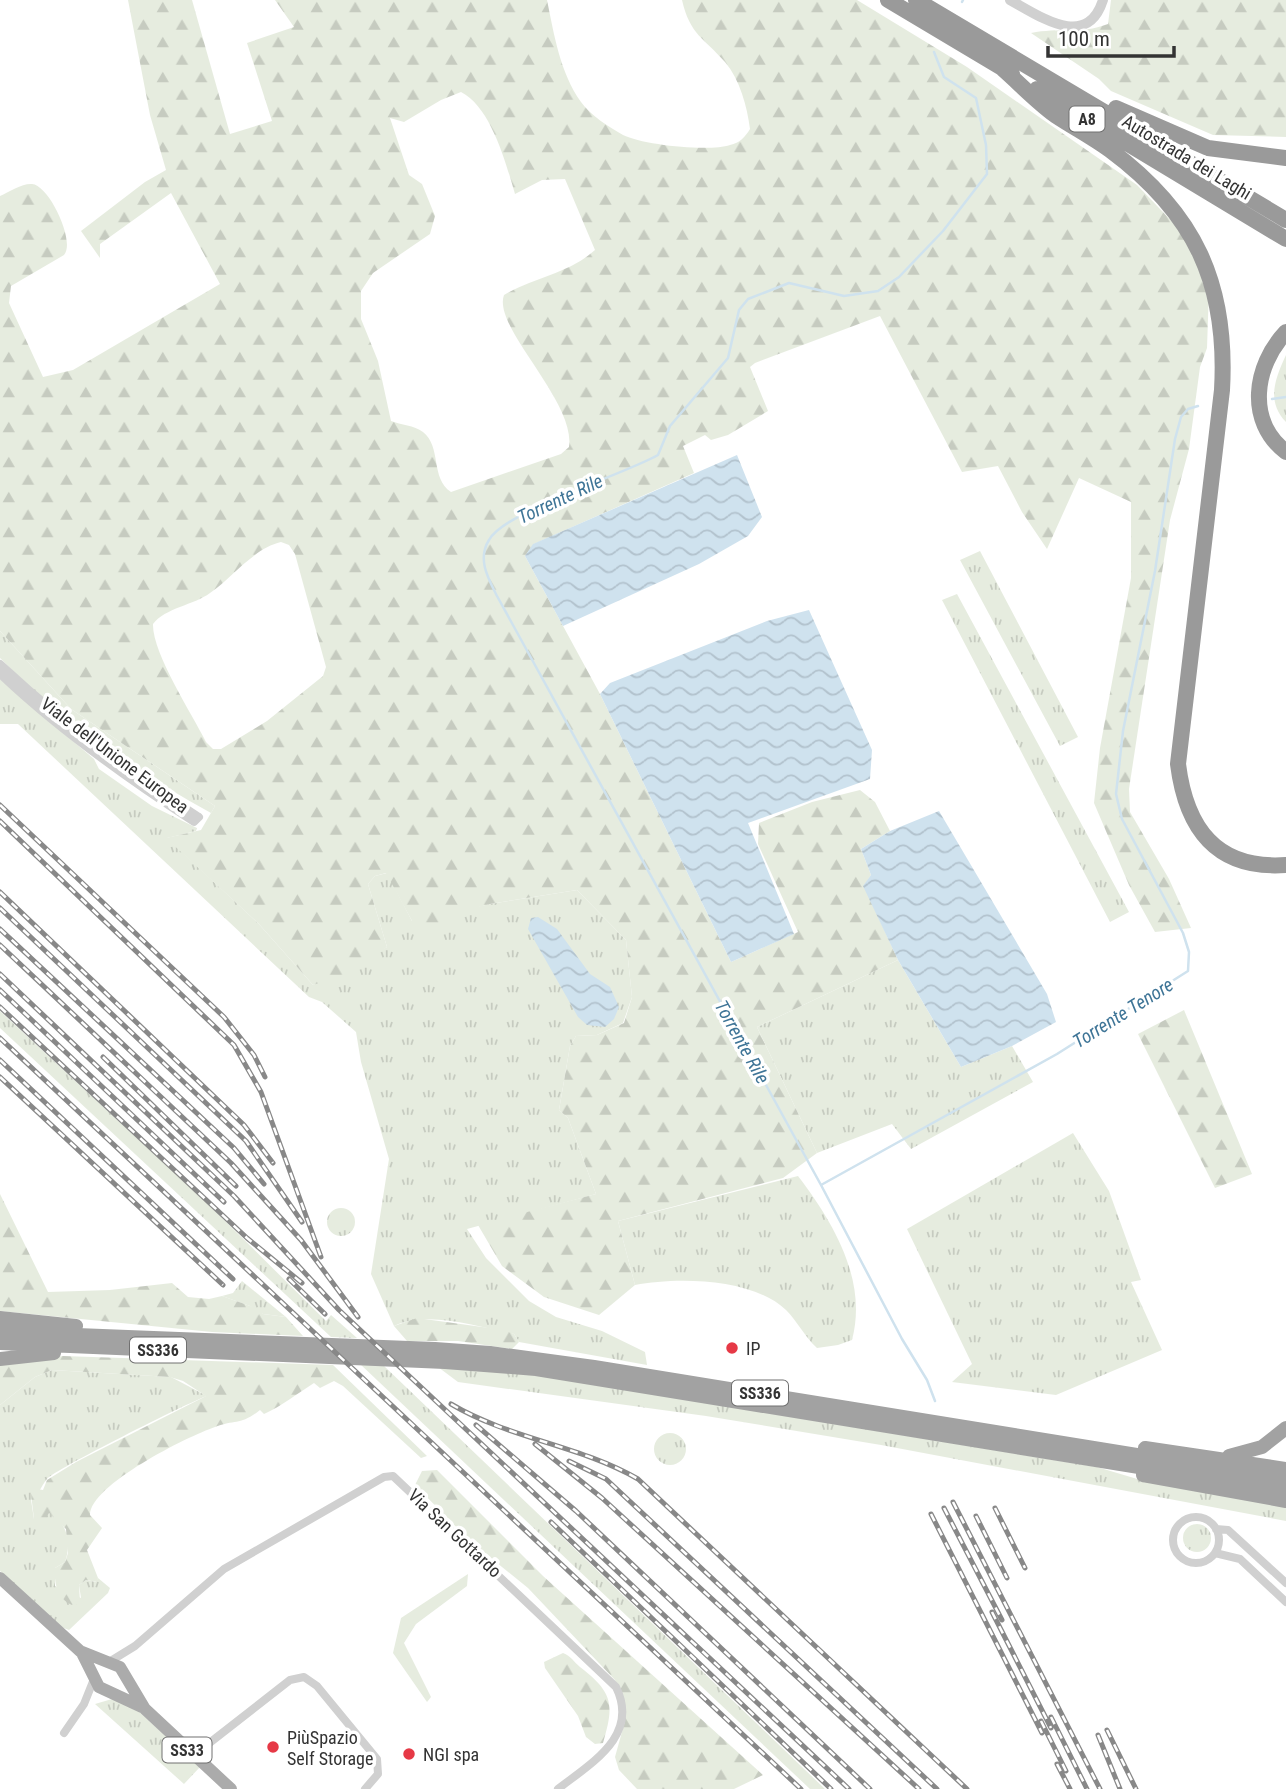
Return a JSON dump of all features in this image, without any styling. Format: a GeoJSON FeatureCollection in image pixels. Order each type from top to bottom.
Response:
{"type":"FeatureCollection","features":[{"type":"Feature","properties":{"kind":"highway","name":"Autostrada dei Laghi"},"geometry":{"type":"LineString","coordinates":[[888,0],[1007,63],[1286,220]]}},
{"type":"Feature","properties":{"kind":"highway","name":"Autostrada dei Laghi"},"geometry":{"type":"LineString","coordinates":[[916,0],[1007,63],[1286,239]]}},
{"type":"Feature","properties":{"kind":"highway"},"geometry":{"type":"LineString","coordinates":[[1007,63],[1078,86],[1177,138],[1236,154],[1286,158]]}},
{"type":"Feature","properties":{"kind":"highway"},"geometry":{"type":"LineString","coordinates":[[1007,63],[1054,114],[1108,149],[1160,194],[1194,238],[1216,294],[1223,334],[1222,390],[1178,740],[1178,764],[1186,806],[1208,841],[1230,856],[1250,863],[1286,864]]}},
{"type":"Feature","properties":{"kind":"highway"},"geometry":{"type":"LineString","coordinates":[[1286,332],[1272,348],[1262,366],[1258,404],[1272,439],[1286,452]]}},
{"type":"Feature","properties":{"kind":"highway"},"geometry":{"type":"LineString","coordinates":[[0,1318],[161,1344]]}},
{"type":"Feature","properties":{"kind":"highway","name":"SS336"},"geometry":{"type":"LineString","coordinates":[[0,1332],[161,1344]]}},
{"type":"Feature","properties":{"kind":"highway","name":"SS336"},"geometry":{"type":"LineString","coordinates":[[0,1343],[161,1344],[312,1350],[435,1349],[538,1358],[1083,1452],[1286,1491]]}},
{"type":"Feature","properties":{"kind":"highway"},"geometry":{"type":"LineString","coordinates":[[0,1359],[161,1344]]}},
{"type":"Feature","properties":{"kind":"highway","name":"SS336"},"geometry":{"type":"LineString","coordinates":[[312,1350],[548,1371],[1083,1452],[1286,1479]]}},
{"type":"Feature","properties":{"kind":"highway"},"geometry":{"type":"LineString","coordinates":[[1219,1458],[1262,1447],[1286,1428]]}},
{"type":"Feature","properties":{"kind":"highway"},"geometry":{"type":"LineString","coordinates":[[1083,1452],[1164,1449],[1286,1469]]}},
{"type":"Feature","properties":{"kind":"highway"},"geometry":{"type":"LineString","coordinates":[[1083,1452],[1160,1480],[1286,1501]]}},
{"type":"Feature","properties":{"kind":"main road","name":"SS33"},"geometry":{"type":"LineString","coordinates":[[0,1578],[80,1650],[108,1662],[122,1673],[145,1709],[231,1789]]}},
{"type":"Feature","properties":{"kind":"main road","name":"SS33"},"geometry":{"type":"LineString","coordinates":[[80,1650],[99,1687],[145,1709]]}},
{"type":"Feature","properties":{"kind":"main road"},"geometry":{"type":"LineString","coordinates":[[94,1679],[96,1670],[108,1662]]}},
{"type":"Feature","properties":{"kind":"main road"},"geometry":{"type":"LineString","coordinates":[[110,1691],[121,1684],[122,1673]]}},
{"type":"Feature","properties":{"kind":"street"},"geometry":{"type":"LineString","coordinates":[[1010,0],[1045,20],[1073,28],[1090,22],[1099,13],[1103,0]]}},
{"type":"Feature","properties":{"kind":"street","name":"Viale dell'Unione Europea"},"geometry":{"type":"LineString","coordinates":[[0,664],[74,729],[152,787],[199,817],[194,822],[151,794],[71,736],[0,674]]}},
{"type":"Feature","properties":{"kind":"street","name":"Via San Gottardo"},"geometry":{"type":"LineString","coordinates":[[108,1662],[135,1646],[224,1569],[384,1477],[393,1476],[616,1687],[622,1716],[617,1738],[603,1753],[558,1789]]}},
{"type":"Feature","properties":{"kind":"street"},"geometry":{"type":"LineString","coordinates":[[1193,1517],[1210,1521],[1216,1528],[1219,1543],[1215,1553],[1206,1562],[1188,1563],[1175,1551],[1172,1536],[1177,1525],[1193,1517]]}},
{"type":"Feature","properties":{"kind":"street"},"geometry":{"type":"LineString","coordinates":[[1216,1528],[1228,1530],[1286,1583]]}},
{"type":"Feature","properties":{"kind":"street"},"geometry":{"type":"LineString","coordinates":[[1215,1553],[1240,1559],[1286,1602]]}},
{"type":"Feature","properties":{"kind":"street","name":"Via San Gottardo"},"geometry":{"type":"LineString","coordinates":[[122,1673],[135,1646]]}},
{"type":"Feature","properties":{"kind":"street"},"geometry":{"type":"LineString","coordinates":[[194,1755],[290,1680],[304,1677],[317,1686],[377,1759],[378,1774],[365,1789]]}},
{"type":"Feature","properties":{"kind":"street"},"geometry":{"type":"LineString","coordinates":[[64,1733],[84,1704],[94,1679]]}},
{"type":"Feature","properties":{"kind":"street"},"geometry":{"type":"LineString","coordinates":[[84,1704],[110,1691]]}},
{"type":"Feature","properties":{"kind":"green space"},"geometry":{"type":"Polygon","coordinates":[[[128,0],[192,0],[230,134],[272,121],[247,43],[294,27],[275,0],[547,0],[568,79],[581,102],[595,116],[632,139],[692,148],[720,147],[739,141],[750,129],[745,102],[730,69],[689,21],[682,0],[857,0],[967,67],[1137,185],[1185,235],[1209,289],[1207,348],[1200,367],[1189,449],[1170,520],[1129,789],[1130,812],[1169,879],[1191,928],[1155,932],[1129,885],[1094,803],[1100,748],[1131,578],[1131,502],[1079,478],[1047,549],[1022,512],[998,466],[962,472],[880,316],[755,363],[750,367],[768,411],[728,435],[711,440],[705,435],[683,446],[694,473],[534,544],[525,556],[600,694],[731,962],[798,932],[758,844],[759,823],[812,802],[860,790],[875,802],[890,831],[861,849],[871,875],[864,886],[898,960],[757,1027],[817,1153],[783,1178],[618,1221],[635,1285],[599,1315],[544,1297],[502,1266],[478,1225],[596,1194],[568,1118],[559,1110],[570,1046],[576,1036],[597,1035],[624,1023],[632,997],[626,940],[577,890],[490,904],[449,915],[427,932],[412,921],[386,873],[375,876],[368,884],[387,947],[351,972],[313,985],[258,923],[166,838],[201,830],[215,806],[71,709],[0,631],[0,196],[20,186],[32,184],[46,194],[59,215],[66,239],[67,248],[64,255],[11,286],[9,303],[43,377],[73,370],[220,284],[171,193],[100,244],[100,258],[81,231],[145,182],[166,170],[150,115],[128,0]],[[461,92],[441,100],[404,122],[390,118],[409,175],[422,184],[435,216],[430,234],[373,273],[361,291],[361,319],[378,361],[391,421],[416,428],[429,438],[440,479],[451,492],[561,454],[569,447],[568,429],[560,408],[510,326],[504,309],[504,295],[574,265],[595,250],[565,179],[542,180],[515,194],[502,152],[489,123],[472,99],[461,92]],[[281,542],[252,557],[210,593],[172,610],[153,624],[154,636],[166,667],[206,742],[213,749],[221,749],[267,721],[323,676],[326,667],[295,554],[289,545],[281,542]]]}},
{"type":"Feature","properties":{"kind":"green space"},"geometry":{"type":"Polygon","coordinates":[[[1111,0],[1286,0],[1286,137],[1213,135],[1111,91],[1099,79],[1031,33],[1088,29],[1108,24],[1111,0]]]}},
{"type":"Feature","properties":{"kind":"green space"},"geometry":{"type":"Polygon","coordinates":[[[1286,355],[1286,422],[1276,406],[1274,390],[1286,355]]]}},
{"type":"Feature","properties":{"kind":"green space"},"geometry":{"type":"Polygon","coordinates":[[[980,551],[1078,737],[1060,746],[960,560],[980,551]]]}},
{"type":"Feature","properties":{"kind":"green space"},"geometry":{"type":"Polygon","coordinates":[[[957,594],[1129,912],[1110,922],[942,600],[957,594]]]}},
{"type":"Feature","properties":{"kind":"green space"},"geometry":{"type":"Polygon","coordinates":[[[0,631],[71,709],[215,806],[211,813],[127,762],[48,703],[0,658],[0,631]]]}},
{"type":"Feature","properties":{"kind":"green space"},"geometry":{"type":"Polygon","coordinates":[[[0,679],[94,759],[99,769],[152,806],[197,828],[196,831],[167,838],[258,923],[313,985],[387,947],[368,884],[375,876],[387,873],[412,921],[490,904],[577,890],[626,940],[632,997],[623,1023],[597,1035],[576,1036],[570,1046],[559,1110],[568,1118],[596,1194],[467,1229],[486,1258],[529,1301],[556,1317],[602,1331],[645,1352],[647,1365],[519,1342],[514,1334],[453,1321],[408,1321],[394,1326],[371,1274],[389,1159],[361,1062],[356,1032],[322,1002],[309,997],[18,724],[0,724],[0,679]]]}},
{"type":"Feature","properties":{"kind":"green space"},"geometry":{"type":"Polygon","coordinates":[[[898,960],[961,1067],[1012,1046],[1033,1082],[911,1149],[892,1124],[817,1153],[757,1027],[898,960]]]}},
{"type":"Feature","properties":{"kind":"green space"},"geometry":{"type":"Polygon","coordinates":[[[1184,1010],[1252,1174],[1215,1188],[1138,1034],[1184,1010]]]}},
{"type":"Feature","properties":{"kind":"green space"},"geometry":{"type":"Polygon","coordinates":[[[0,1011],[209,1205],[326,1321],[331,1315],[357,1338],[331,1337],[0,1028],[0,1011]]]}},
{"type":"Feature","properties":{"kind":"green space"},"geometry":{"type":"Polygon","coordinates":[[[1073,1133],[1109,1191],[1141,1280],[1131,1282],[1162,1350],[1056,1395],[952,1382],[972,1364],[907,1229],[1073,1133]]]}},
{"type":"Feature","properties":{"kind":"green space"},"geometry":{"type":"Polygon","coordinates":[[[798,1176],[835,1232],[851,1274],[856,1318],[852,1340],[817,1348],[786,1310],[772,1299],[735,1286],[693,1281],[635,1285],[618,1221],[798,1176]]]}},
{"type":"Feature","properties":{"kind":"green space"},"geometry":{"type":"Polygon","coordinates":[[[0,1194],[48,1292],[110,1290],[172,1283],[188,1297],[209,1299],[222,1296],[259,1309],[263,1314],[286,1317],[303,1336],[212,1332],[0,1311],[0,1194]]]}},
{"type":"Feature","properties":{"kind":"green space"},"geometry":{"type":"Polygon","coordinates":[[[341,1208],[351,1212],[355,1222],[351,1232],[341,1236],[331,1232],[327,1222],[331,1212],[341,1208]]]}},
{"type":"Feature","properties":{"kind":"green space"},"geometry":{"type":"Polygon","coordinates":[[[242,1281],[286,1317],[263,1314],[222,1296],[233,1293],[242,1281]]]}},
{"type":"Feature","properties":{"kind":"green space"},"geometry":{"type":"Polygon","coordinates":[[[417,1318],[504,1330],[514,1334],[519,1342],[512,1349],[458,1341],[407,1341],[394,1326],[417,1318]]]}},
{"type":"Feature","properties":{"kind":"green space"},"geometry":{"type":"Polygon","coordinates":[[[63,1356],[333,1365],[427,1456],[421,1458],[343,1386],[334,1381],[320,1388],[314,1383],[264,1414],[260,1410],[243,1420],[215,1427],[184,1440],[142,1463],[106,1490],[94,1503],[90,1515],[102,1528],[87,1550],[98,1578],[97,1582],[86,1580],[79,1585],[80,1602],[75,1606],[60,1596],[55,1580],[55,1568],[65,1562],[68,1553],[66,1529],[49,1513],[43,1523],[34,1519],[31,1494],[37,1489],[43,1490],[47,1480],[76,1462],[206,1396],[183,1381],[170,1377],[52,1370],[35,1377],[0,1405],[0,1361],[63,1356]]]}},
{"type":"Feature","properties":{"kind":"green space"},"geometry":{"type":"Polygon","coordinates":[[[360,1364],[383,1365],[825,1789],[810,1789],[360,1364]]]}},
{"type":"Feature","properties":{"kind":"green space"},"geometry":{"type":"Polygon","coordinates":[[[438,1367],[525,1373],[1097,1467],[1144,1481],[1286,1506],[1286,1521],[881,1445],[706,1416],[458,1382],[438,1367]]]}},
{"type":"Feature","properties":{"kind":"green space"},"geometry":{"type":"Polygon","coordinates":[[[52,1370],[171,1377],[207,1396],[123,1436],[55,1473],[31,1500],[34,1519],[49,1513],[64,1527],[68,1540],[65,1562],[55,1568],[55,1586],[81,1598],[79,1585],[86,1580],[96,1582],[98,1578],[110,1588],[69,1630],[61,1627],[0,1571],[0,1405],[35,1377],[52,1370]]]}},
{"type":"Feature","properties":{"kind":"green space"},"geometry":{"type":"Polygon","coordinates":[[[670,1433],[682,1437],[686,1449],[682,1461],[670,1465],[658,1461],[654,1449],[658,1437],[670,1433]]]}},
{"type":"Feature","properties":{"kind":"green space"},"geometry":{"type":"Polygon","coordinates":[[[437,1470],[543,1576],[763,1775],[734,1789],[637,1789],[619,1770],[615,1757],[625,1721],[621,1694],[615,1680],[528,1588],[470,1541],[415,1485],[422,1471],[437,1470]]]}},
{"type":"Feature","properties":{"kind":"green space"},"geometry":{"type":"Polygon","coordinates":[[[1197,1524],[1207,1528],[1211,1538],[1207,1548],[1197,1552],[1187,1548],[1183,1538],[1187,1528],[1197,1524]]]}},
{"type":"Feature","properties":{"kind":"green space"},"geometry":{"type":"Polygon","coordinates":[[[468,1574],[467,1586],[416,1624],[404,1643],[431,1697],[427,1702],[393,1653],[401,1618],[468,1574]]]}},
{"type":"Feature","properties":{"kind":"green space"},"geometry":{"type":"Polygon","coordinates":[[[563,1653],[591,1676],[605,1692],[610,1709],[603,1743],[595,1744],[586,1737],[578,1716],[545,1668],[544,1662],[563,1653]]]}},
{"type":"Feature","properties":{"kind":"green space"},"geometry":{"type":"Polygon","coordinates":[[[112,1699],[136,1709],[200,1767],[184,1784],[95,1704],[112,1699]]]}},
{"type":"Feature","properties":{"kind":"water"},"geometry":{"type":"Polygon","coordinates":[[[737,455],[762,517],[748,536],[699,564],[563,626],[525,556],[533,544],[737,455]]]}},
{"type":"Feature","properties":{"kind":"water"},"geometry":{"type":"Polygon","coordinates":[[[809,610],[872,750],[870,779],[748,823],[794,934],[731,962],[600,694],[610,683],[767,621],[809,610]]]}},
{"type":"Feature","properties":{"kind":"water"},"geometry":{"type":"Polygon","coordinates":[[[939,811],[1047,994],[1056,1022],[1012,1046],[961,1067],[898,960],[863,886],[871,875],[861,849],[890,831],[939,811]]]}},
{"type":"Feature","properties":{"kind":"water"},"geometry":{"type":"Polygon","coordinates":[[[538,917],[557,929],[590,974],[610,987],[619,1007],[614,1019],[605,1027],[587,1025],[578,1017],[528,929],[531,918],[538,917]]]}},
{"type":"Feature","properties":{"kind":"waterway","name":"Torrente Rile"},"geometry":{"type":"LineString","coordinates":[[934,52],[944,77],[976,98],[986,145],[987,174],[943,231],[899,277],[878,291],[844,296],[789,283],[748,299],[739,310],[728,358],[670,426],[658,455],[517,517],[499,529],[489,540],[484,561],[497,596],[821,1185],[902,1339],[927,1380],[935,1401]]}},
{"type":"Feature","properties":{"kind":"waterway","name":"Torrente Tenore"},"geometry":{"type":"LineString","coordinates":[[1272,399],[1286,397]]}},
{"type":"Feature","properties":{"kind":"waterway","name":"Torrente Tenore"},"geometry":{"type":"LineString","coordinates":[[821,1185],[1057,1054],[1188,971],[1189,952],[1183,933],[1122,819],[1116,794],[1123,731],[1155,571],[1175,439],[1181,417],[1188,409],[1198,406]]}},
{"type":"Feature","properties":{"kind":"railway"},"geometry":{"type":"LineString","coordinates":[[0,805],[224,1017],[254,1055],[265,1077]]}},
{"type":"Feature","properties":{"kind":"railway"},"geometry":{"type":"LineString","coordinates":[[0,821],[234,1045],[261,1092],[321,1257]]}},
{"type":"Feature","properties":{"kind":"railway"},"geometry":{"type":"LineString","coordinates":[[0,892],[244,1125],[273,1163]]}},
{"type":"Feature","properties":{"kind":"railway"},"geometry":{"type":"LineString","coordinates":[[0,908],[246,1141],[302,1222]]}},
{"type":"Feature","properties":{"kind":"railway"},"geometry":{"type":"LineString","coordinates":[[0,929],[234,1148],[264,1184]]}},
{"type":"Feature","properties":{"kind":"railway"},"geometry":{"type":"LineString","coordinates":[[0,945],[231,1163],[301,1240],[358,1317]]}},
{"type":"Feature","properties":{"kind":"railway"},"geometry":{"type":"LineString","coordinates":[[0,974],[234,1196],[339,1310],[849,1789]]}},
{"type":"Feature","properties":{"kind":"railway"},"geometry":{"type":"LineString","coordinates":[[0,990],[224,1202]]}},
{"type":"Feature","properties":{"kind":"railway"},"geometry":{"type":"LineString","coordinates":[[0,1007],[247,1238],[302,1283]]}},
{"type":"Feature","properties":{"kind":"railway"},"geometry":{"type":"LineString","coordinates":[[0,1038],[801,1789]]}},
{"type":"Feature","properties":{"kind":"railway"},"geometry":{"type":"LineString","coordinates":[[103,1057],[236,1186]]}},
{"type":"Feature","properties":{"kind":"railway"},"geometry":{"type":"LineString","coordinates":[[0,1060],[233,1279]]}},
{"type":"Feature","properties":{"kind":"railway"},"geometry":{"type":"LineString","coordinates":[[0,1077],[223,1285]]}},
{"type":"Feature","properties":{"kind":"railway"},"geometry":{"type":"LineString","coordinates":[[289,1279],[325,1314]]}},
{"type":"Feature","properties":{"kind":"railway"},"geometry":{"type":"LineString","coordinates":[[451,1404],[497,1426],[592,1458],[638,1479],[967,1789]]}},
{"type":"Feature","properties":{"kind":"railway"},"geometry":{"type":"LineString","coordinates":[[476,1425],[576,1511],[870,1789]]}},
{"type":"Feature","properties":{"kind":"railway"},"geometry":{"type":"LineString","coordinates":[[535,1444],[602,1498],[919,1789]]}},
{"type":"Feature","properties":{"kind":"railway"},"geometry":{"type":"LineString","coordinates":[[569,1461],[606,1479],[937,1789]]}},
{"type":"Feature","properties":{"kind":"railway"},"geometry":{"type":"LineString","coordinates":[[953,1502],[1100,1789]]}},
{"type":"Feature","properties":{"kind":"railway"},"geometry":{"type":"LineString","coordinates":[[944,1508],[1002,1620]]}},
{"type":"Feature","properties":{"kind":"railway"},"geometry":{"type":"LineString","coordinates":[[995,1508],[1025,1568]]}},
{"type":"Feature","properties":{"kind":"railway"},"geometry":{"type":"LineString","coordinates":[[931,1514],[1042,1733]]}},
{"type":"Feature","properties":{"kind":"railway"},"geometry":{"type":"LineString","coordinates":[[976,1516],[1007,1578]]}},
{"type":"Feature","properties":{"kind":"railway"},"geometry":{"type":"LineString","coordinates":[[551,1522],[831,1789]]}},
{"type":"Feature","properties":{"kind":"railway"},"geometry":{"type":"LineString","coordinates":[[992,1612],[1051,1728]]}},
{"type":"Feature","properties":{"kind":"railway"},"geometry":{"type":"LineString","coordinates":[[1051,1717],[1087,1789]]}},
{"type":"Feature","properties":{"kind":"railway"},"geometry":{"type":"LineString","coordinates":[[1041,1721],[1066,1771]]}},
{"type":"Feature","properties":{"kind":"railway"},"geometry":{"type":"LineString","coordinates":[[1107,1730],[1136,1789]]}},
{"type":"Feature","properties":{"kind":"railway"},"geometry":{"type":"LineString","coordinates":[[1098,1735],[1120,1789]]}},
{"type":"Feature","properties":{"kind":"railway"},"geometry":{"type":"LineString","coordinates":[[1057,1764],[1070,1789]]}},
{"type":"Feature","properties":{"kind":"place","name":"IP"},"geometry":{"type":"Point","coordinates":[732,1348]}},
{"type":"Feature","properties":{"kind":"place","name":"PiùSpazio Self Storage"},"geometry":{"type":"Point","coordinates":[273,1747]}},
{"type":"Feature","properties":{"kind":"place","name":"NGI spa"},"geometry":{"type":"Point","coordinates":[409,1754]}}]}
